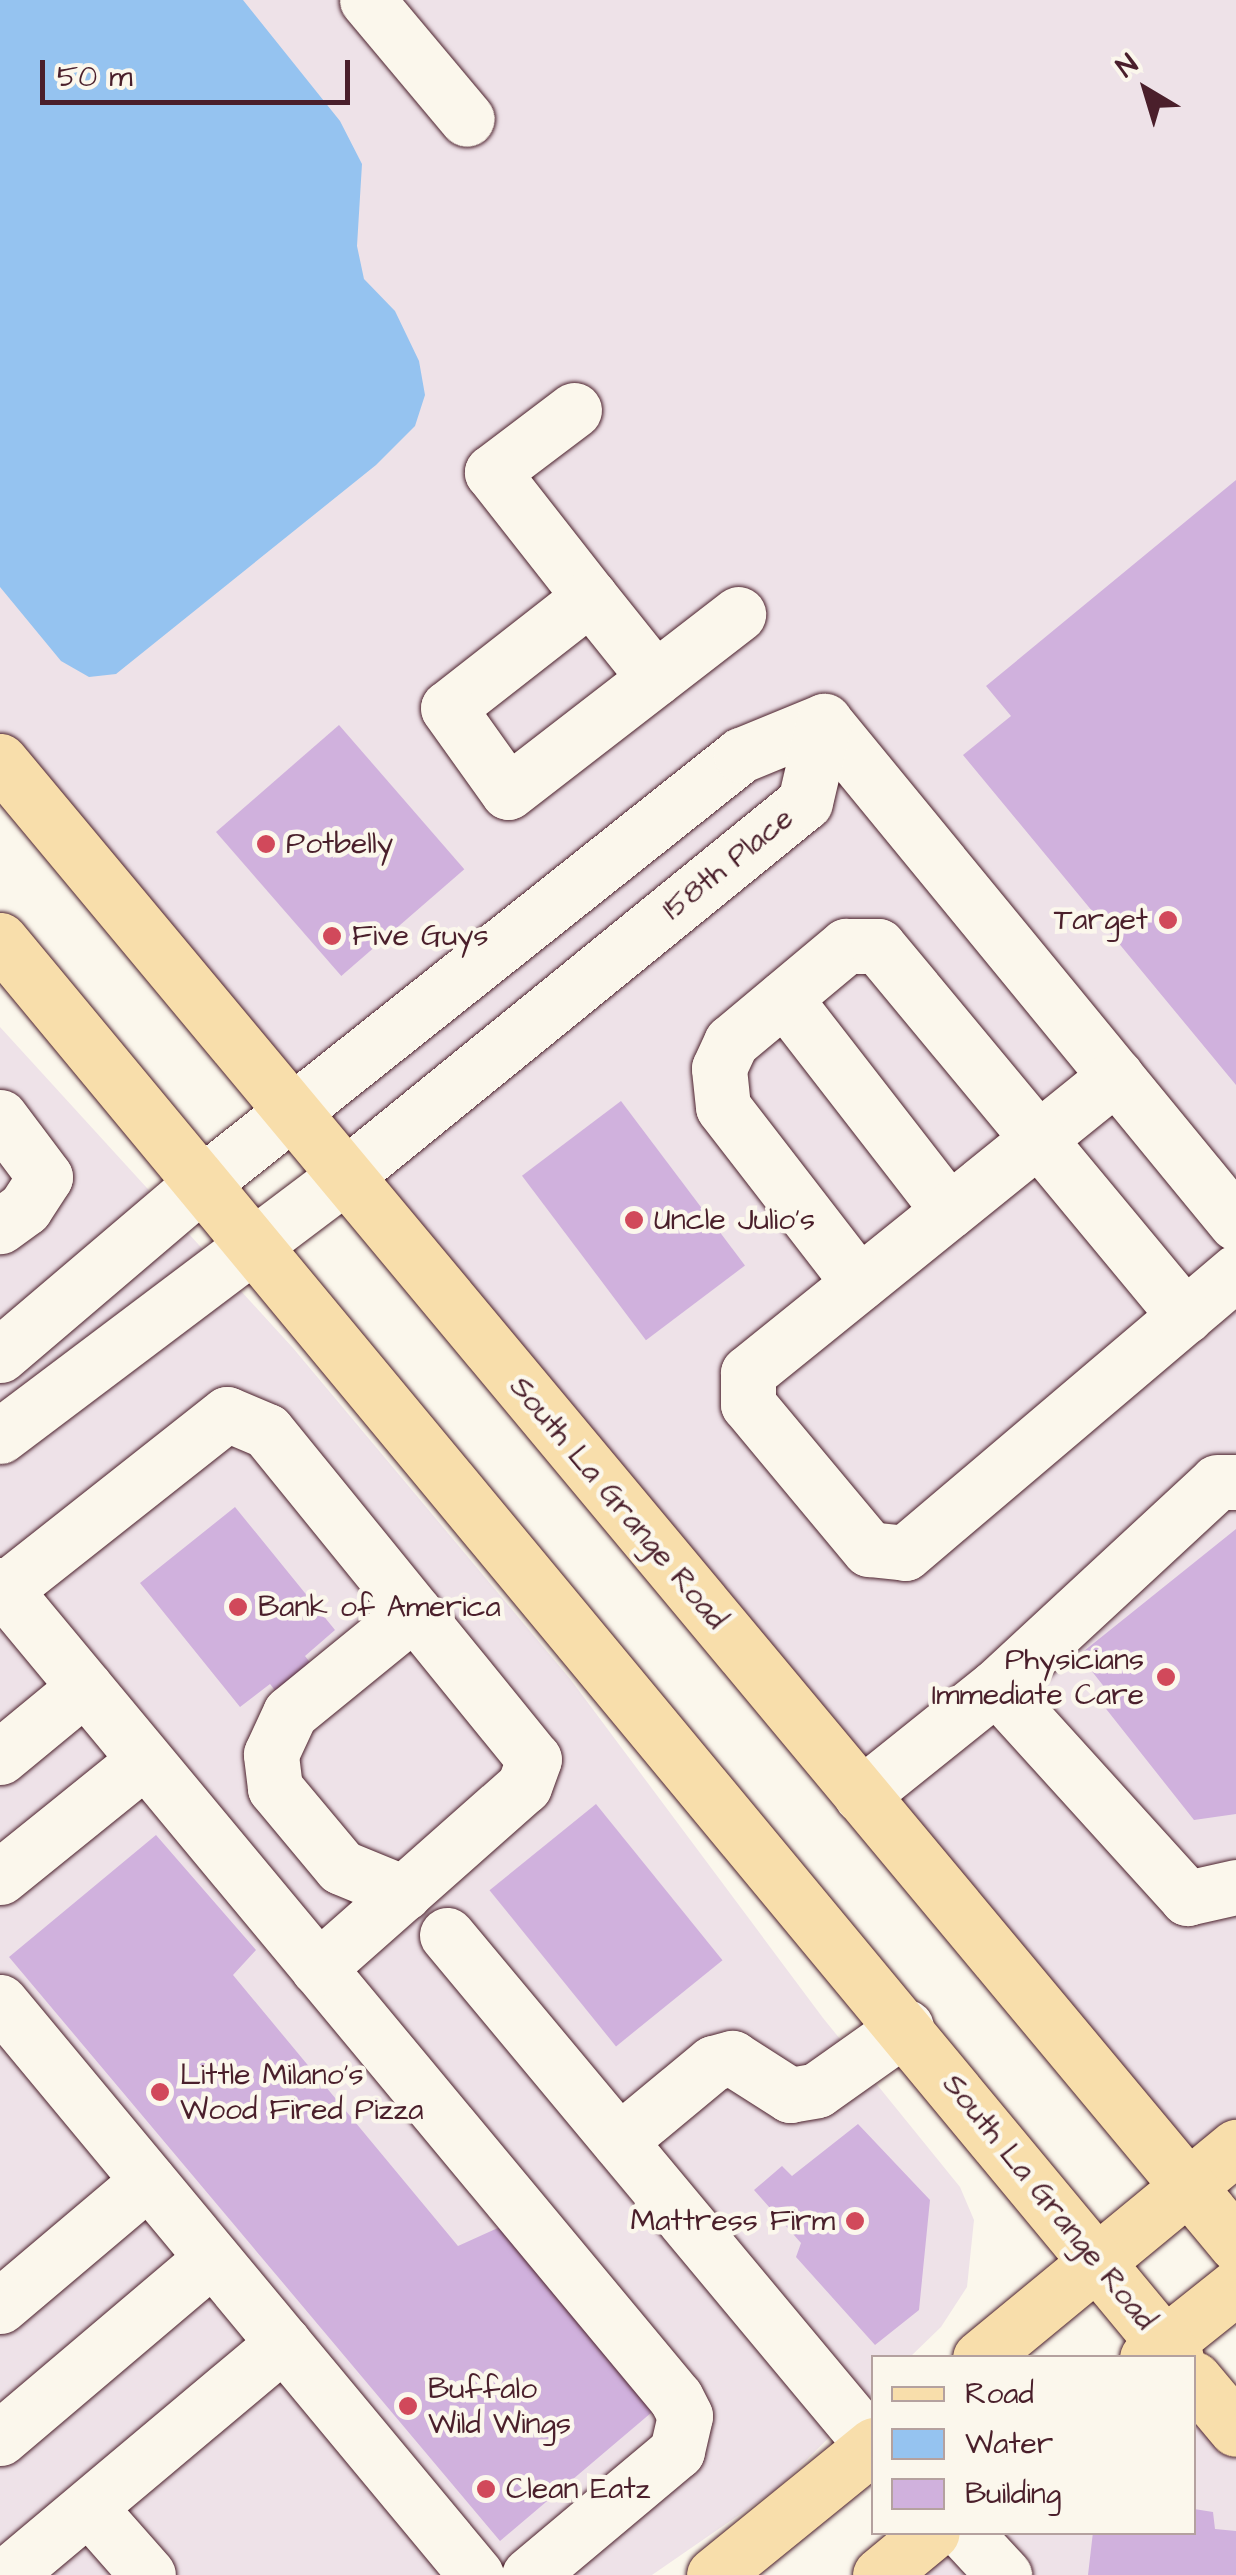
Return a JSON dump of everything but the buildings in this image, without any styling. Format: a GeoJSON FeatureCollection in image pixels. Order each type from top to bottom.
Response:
{"type":"FeatureCollection","features":[{"type":"Feature","properties":{"kind":"main road","name":"South La Grange Road"},"geometry":{"type":"LineString","coordinates":[[0,762],[1236,2244]]}},
{"type":"Feature","properties":{"kind":"main road","name":"South La Grange Road"},"geometry":{"type":"LineString","coordinates":[[0,940],[906,2027],[1167,2355]]}},
{"type":"Feature","properties":{"kind":"main road"},"geometry":{"type":"LineString","coordinates":[[984,2355],[1236,2147]]}},
{"type":"Feature","properties":{"kind":"main road"},"geometry":{"type":"LineString","coordinates":[[1174,2355],[1236,2287]]}},
{"type":"Feature","properties":{"kind":"main road","name":"South La Grange Road"},"geometry":{"type":"LineString","coordinates":[[1196,2387],[1236,2429]]}},
{"type":"Feature","properties":{"kind":"main road"},"geometry":{"type":"LineString","coordinates":[[714,2575],[871,2448]]}},
{"type":"Feature","properties":{"kind":"main road"},"geometry":{"type":"LineString","coordinates":[[880,2575],[928,2535]]}},
{"type":"Feature","properties":{"kind":"lane"},"geometry":{"type":"LineString","coordinates":[[367,0],[466,119]]}},
{"type":"Feature","properties":{"kind":"lane"},"geometry":{"type":"LineString","coordinates":[[574,410],[492,472],[655,678]]}},
{"type":"Feature","properties":{"kind":"lane"},"geometry":{"type":"LineString","coordinates":[[590,597],[448,708],[508,792],[738,614]]}},
{"type":"Feature","properties":{"kind":"lane"},"geometry":{"type":"LineString","coordinates":[[0,1356],[201,1184],[741,755],[824,721],[1236,1223]]}},
{"type":"Feature","properties":{"kind":"lane","name":"158th Place"},"geometry":{"type":"LineString","coordinates":[[0,1436],[346,1175],[805,802],[824,721]]}},
{"type":"Feature","properties":{"kind":"lane"},"geometry":{"type":"LineString","coordinates":[[860,1283],[722,1106],[719,1068],[731,1042],[846,946],[878,946],[1185,1316]]}},
{"type":"Feature","properties":{"kind":"lane"},"geometry":{"type":"LineString","coordinates":[[784,998],[949,1211]]}},
{"type":"Feature","properties":{"kind":"lane"},"geometry":{"type":"LineString","coordinates":[[1116,1076],[748,1373],[748,1404],[869,1549],[906,1553],[1236,1272]]}},
{"type":"Feature","properties":{"kind":"lane"},"geometry":{"type":"LineString","coordinates":[[0,1117],[46,1177],[25,1208],[0,1226]]}},
{"type":"Feature","properties":{"kind":"lane"},"geometry":{"type":"LineString","coordinates":[[318,1968],[524,1786],[534,1759],[267,1430],[227,1414],[2,1587],[685,2416],[676,2451],[529,2575]]}},
{"type":"Feature","properties":{"kind":"lane"},"geometry":{"type":"LineString","coordinates":[[861,1795],[996,1687],[1217,1482],[1236,1482]]}},
{"type":"Feature","properties":{"kind":"lane"},"geometry":{"type":"LineString","coordinates":[[404,1894],[340,1867],[275,1788],[271,1754],[290,1712],[414,1612]]}},
{"type":"Feature","properties":{"kind":"lane"},"geometry":{"type":"LineString","coordinates":[[0,1756],[84,1687]]}},
{"type":"Feature","properties":{"kind":"lane"},"geometry":{"type":"LineString","coordinates":[[996,1687],[1187,1898],[1236,1887]]}},
{"type":"Feature","properties":{"kind":"lane"},"geometry":{"type":"LineString","coordinates":[[0,1878],[144,1760]]}},
{"type":"Feature","properties":{"kind":"lane"},"geometry":{"type":"LineString","coordinates":[[447,1935],[871,2444]]}},
{"type":"Feature","properties":{"kind":"lane"},"geometry":{"type":"LineString","coordinates":[[0,2002],[476,2575]]}},
{"type":"Feature","properties":{"kind":"lane"},"geometry":{"type":"LineString","coordinates":[[618,2141],[713,2063],[732,2058],[790,2095],[817,2090],[906,2027]]}},
{"type":"Feature","properties":{"kind":"lane"},"geometry":{"type":"LineString","coordinates":[[0,2306],[148,2180]]}},
{"type":"Feature","properties":{"kind":"lane"},"geometry":{"type":"LineString","coordinates":[[0,2438],[212,2258]]}},
{"type":"Feature","properties":{"kind":"lane"},"geometry":{"type":"LineString","coordinates":[[17,2560],[88,2508],[283,2343]]}},
{"type":"Feature","properties":{"kind":"lane"},"geometry":{"type":"LineString","coordinates":[[88,2508],[148,2575]]}},
{"type":"Feature","properties":{"kind":"lane"},"geometry":{"type":"LineString","coordinates":[[967,2535],[1004,2575]]}},
{"type":"Feature","properties":{"kind":"shaded area"},"geometry":{"type":"Polygon","coordinates":[[[0,0],[1236,0],[1236,2128],[1186,2169],[0,746],[0,0]]]}},
{"type":"Feature","properties":{"kind":"shaded area"},"geometry":{"type":"Polygon","coordinates":[[[0,1027],[293,1348],[571,1680],[823,2018],[960,2187],[974,2220],[967,2287],[941,2327],[912,2355],[871,2355],[871,2396],[778,2488],[652,2575],[0,2575],[0,1027]]]}},
{"type":"Feature","properties":{"kind":"shaded area"},"geometry":{"type":"Polygon","coordinates":[[[1196,2400],[1236,2448],[1236,2575],[896,2575],[946,2535],[1196,2535],[1196,2400]]]}},
{"type":"Feature","properties":{"kind":"water"},"geometry":{"type":"Polygon","coordinates":[[[0,0],[243,0],[340,121],[362,164],[357,246],[364,279],[395,311],[419,361],[425,395],[415,426],[376,465],[116,674],[89,677],[61,661],[0,587],[0,0]]]}},
{"type":"Feature","properties":{"kind":"place","name":"Potbelly"},"geometry":{"type":"Point","coordinates":[266,844]}},
{"type":"Feature","properties":{"kind":"place","name":"Target"},"geometry":{"type":"Point","coordinates":[1168,920]}},
{"type":"Feature","properties":{"kind":"place","name":"Five Guys"},"geometry":{"type":"Point","coordinates":[332,936]}},
{"type":"Feature","properties":{"kind":"place","name":"Uncle Julio's"},"geometry":{"type":"Point","coordinates":[634,1220]}},
{"type":"Feature","properties":{"kind":"place","name":"Bank of America"},"geometry":{"type":"Point","coordinates":[238,1607]}},
{"type":"Feature","properties":{"kind":"place","name":"Physicians Immediate Care"},"geometry":{"type":"Point","coordinates":[1166,1677]}},
{"type":"Feature","properties":{"kind":"place","name":"Little Milano's Wood Fired Pizza"},"geometry":{"type":"Point","coordinates":[160,2092]}},
{"type":"Feature","properties":{"kind":"place","name":"Mattress Firm"},"geometry":{"type":"Point","coordinates":[855,2221]}},
{"type":"Feature","properties":{"kind":"place","name":"Buffalo Wild Wings"},"geometry":{"type":"Point","coordinates":[408,2406]}},
{"type":"Feature","properties":{"kind":"place","name":"Clean Eatz"},"geometry":{"type":"Point","coordinates":[486,2489]}}]}
